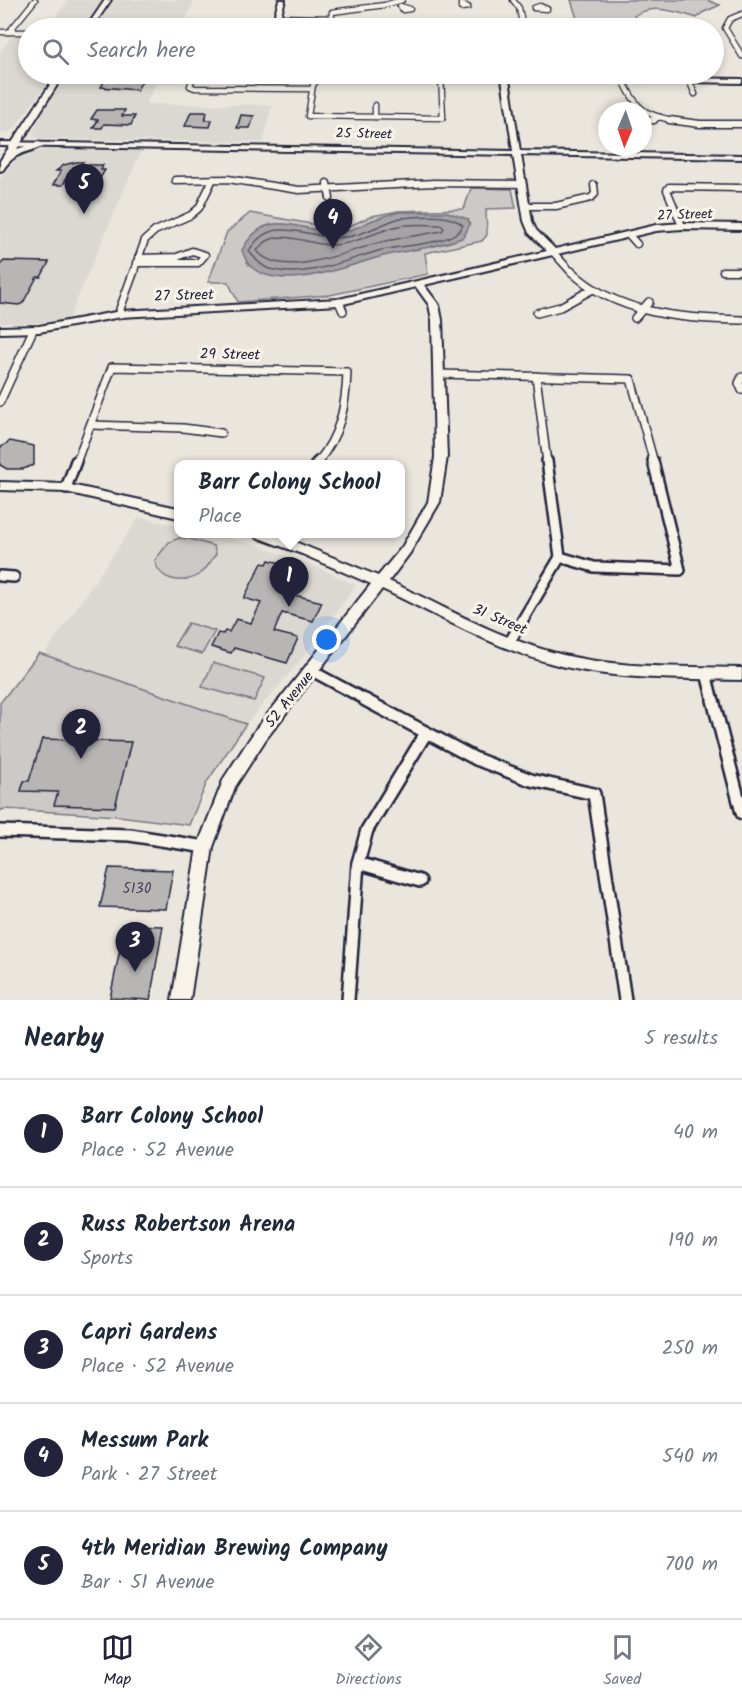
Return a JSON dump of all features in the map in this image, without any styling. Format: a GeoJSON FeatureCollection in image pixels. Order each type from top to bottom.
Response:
{"type":"FeatureCollection","features":[{"type":"Feature","properties":{"kind":"main road"},"geometry":{"type":"LineString","coordinates":[[96,18],[108,0]]}},
{"type":"Feature","properties":{"kind":"main road"},"geometry":{"type":"LineString","coordinates":[[0,168],[53,84]]}},
{"type":"Feature","properties":{"kind":"main road"},"geometry":{"type":"LineString","coordinates":[[28,123],[29,136],[42,143]]}},
{"type":"Feature","properties":{"kind":"main road"},"geometry":{"type":"LineString","coordinates":[[6,159],[22,149],[42,143]]}},
{"type":"Feature","properties":{"kind":"street"},"geometry":{"type":"LineString","coordinates":[[20,18],[35,0]]}},
{"type":"Feature","properties":{"kind":"street"},"geometry":{"type":"LineString","coordinates":[[282,0],[277,17],[331,18],[334,9],[371,8],[394,4],[402,0]]}},
{"type":"Feature","properties":{"kind":"street"},"geometry":{"type":"LineString","coordinates":[[513,0],[518,7],[521,18]]}},
{"type":"Feature","properties":{"kind":"street"},"geometry":{"type":"LineString","coordinates":[[394,4],[400,6]]}},
{"type":"Feature","properties":{"kind":"street"},"geometry":{"type":"LineString","coordinates":[[518,7],[534,8]]}},
{"type":"Feature","properties":{"kind":"street"},"geometry":{"type":"LineString","coordinates":[[742,14],[730,19],[725,28],[742,56]]}},
{"type":"Feature","properties":{"kind":"street"},"geometry":{"type":"LineString","coordinates":[[9,32],[18,21]]}},
{"type":"Feature","properties":{"kind":"street"},"geometry":{"type":"LineString","coordinates":[[0,32],[18,32]]}},
{"type":"Feature","properties":{"kind":"street"},"geometry":{"type":"LineString","coordinates":[[724,80],[742,81]]}},
{"type":"Feature","properties":{"kind":"street"},"geometry":{"type":"LineString","coordinates":[[191,84],[190,86],[312,89]]}},
{"type":"Feature","properties":{"kind":"street"},"geometry":{"type":"LineString","coordinates":[[314,84],[308,116],[443,118],[441,84]]}},
{"type":"Feature","properties":{"kind":"street"},"geometry":{"type":"LineString","coordinates":[[506,84],[515,151],[532,231],[552,252],[593,289],[643,310],[673,318],[742,320]]}},
{"type":"Feature","properties":{"kind":"street"},"geometry":{"type":"LineString","coordinates":[[625,84],[632,102]]}},
{"type":"Feature","properties":{"kind":"street"},"geometry":{"type":"LineString","coordinates":[[691,84],[695,94]]}},
{"type":"Feature","properties":{"kind":"street"},"geometry":{"type":"LineString","coordinates":[[375,105],[375,117]]}},
{"type":"Feature","properties":{"kind":"street"},"geometry":{"type":"LineString","coordinates":[[652,113],[680,123],[742,124]]}},
{"type":"Feature","properties":{"kind":"street"},"geometry":{"type":"LineString","coordinates":[[652,121],[660,117]]}},
{"type":"Feature","properties":{"kind":"street","name":"25 Street"},"geometry":{"type":"LineString","coordinates":[[0,142],[742,157]]}},
{"type":"Feature","properties":{"kind":"street"},"geometry":{"type":"LineString","coordinates":[[175,180],[213,179],[243,181],[288,189],[328,190],[434,183],[521,184]]}},
{"type":"Feature","properties":{"kind":"street"},"geometry":{"type":"LineString","coordinates":[[121,314],[120,309],[145,240],[162,224],[194,214],[202,207],[213,179]]}},
{"type":"Feature","properties":{"kind":"street"},"geometry":{"type":"LineString","coordinates":[[327,183],[330,198]]}},
{"type":"Feature","properties":{"kind":"street"},"geometry":{"type":"LineString","coordinates":[[526,206],[556,206],[591,198],[595,194],[594,185]]}},
{"type":"Feature","properties":{"kind":"street"},"geometry":{"type":"LineString","coordinates":[[682,226],[667,189],[669,186],[742,188]]}},
{"type":"Feature","properties":{"kind":"street","name":"27 Street"},"geometry":{"type":"LineString","coordinates":[[33,330],[121,314],[341,307],[418,283],[656,228],[742,227]]}},
{"type":"Feature","properties":{"kind":"street"},"geometry":{"type":"LineString","coordinates":[[629,235],[637,244]]}},
{"type":"Feature","properties":{"kind":"street"},"geometry":{"type":"LineString","coordinates":[[137,261],[177,259]]}},
{"type":"Feature","properties":{"kind":"street"},"geometry":{"type":"LineString","coordinates":[[723,271],[742,271]]}},
{"type":"Feature","properties":{"kind":"street","name":"52 Avenue"},"geometry":{"type":"LineString","coordinates":[[181,1000],[205,847],[229,783],[255,743],[417,534],[434,502],[440,472],[437,320],[434,305],[418,283]]}},
{"type":"Feature","properties":{"kind":"street"},"geometry":{"type":"LineString","coordinates":[[537,313],[560,308],[593,289]]}},
{"type":"Feature","properties":{"kind":"street"},"geometry":{"type":"LineString","coordinates":[[636,318],[649,302]]}},
{"type":"Feature","properties":{"kind":"street"},"geometry":{"type":"LineString","coordinates":[[0,330],[33,330],[0,402]]}},
{"type":"Feature","properties":{"kind":"street","name":"29 Street"},"geometry":{"type":"LineString","coordinates":[[91,425],[112,367],[347,372],[342,421],[337,436],[320,460]]}},
{"type":"Feature","properties":{"kind":"street"},"geometry":{"type":"LineString","coordinates":[[439,374],[631,379],[635,387],[680,570],[594,567],[560,556]]}},
{"type":"Feature","properties":{"kind":"street"},"geometry":{"type":"LineString","coordinates":[[508,643],[560,556],[536,376]]}},
{"type":"Feature","properties":{"kind":"street"},"geometry":{"type":"LineString","coordinates":[[741,377],[742,390]]}},
{"type":"Feature","properties":{"kind":"street"},"geometry":{"type":"LineString","coordinates":[[66,488],[91,425],[183,428],[221,433]]}},
{"type":"Feature","properties":{"kind":"street"},"geometry":{"type":"LineString","coordinates":[[0,486],[66,488],[174,512]]}},
{"type":"Feature","properties":{"kind":"street","name":"31 Street"},"geometry":{"type":"LineString","coordinates":[[272,538],[380,582],[508,643],[553,658],[593,665],[742,674]]}},
{"type":"Feature","properties":{"kind":"street"},"geometry":{"type":"LineString","coordinates":[[0,576],[14,577]]}},
{"type":"Feature","properties":{"kind":"street"},"geometry":{"type":"LineString","coordinates":[[312,671],[476,759],[531,780],[594,794],[625,1000]]}},
{"type":"Feature","properties":{"kind":"street"},"geometry":{"type":"LineString","coordinates":[[706,673],[742,813]]}},
{"type":"Feature","properties":{"kind":"street"},"geometry":{"type":"LineString","coordinates":[[348,1000],[358,862],[369,824],[426,733]]}},
{"type":"Feature","properties":{"kind":"street"},"geometry":{"type":"LineString","coordinates":[[0,831],[130,835],[205,847]]}},
{"type":"Feature","properties":{"kind":"street"},"geometry":{"type":"LineString","coordinates":[[358,862],[420,881]]}},
{"type":"Feature","properties":{"kind":"shaded area"},"geometry":{"type":"Polygon","coordinates":[[[68,0],[103,0],[91,18],[54,18],[68,0]]]}},
{"type":"Feature","properties":{"kind":"shaded area"},"geometry":{"type":"Polygon","coordinates":[[[114,0],[195,0],[186,18],[102,18],[114,0]]]}},
{"type":"Feature","properties":{"kind":"shaded area"},"geometry":{"type":"Polygon","coordinates":[[[571,0],[707,0],[720,5],[702,13],[697,18],[657,9],[641,12],[634,16],[635,18],[577,18],[571,0]]]}},
{"type":"Feature","properties":{"kind":"shaded area"},"geometry":{"type":"Polygon","coordinates":[[[13,34],[18,34],[18,84],[47,84],[13,130],[0,134],[0,52],[13,34]]]}},
{"type":"Feature","properties":{"kind":"shaded area"},"geometry":{"type":"Polygon","coordinates":[[[61,84],[155,84],[146,104],[272,105],[263,142],[42,139],[34,137],[33,132],[61,84]]]}},
{"type":"Feature","properties":{"kind":"shaded area"},"geometry":{"type":"Polygon","coordinates":[[[46,149],[141,151],[69,318],[39,323],[0,323],[0,179],[17,158],[46,149]]]}},
{"type":"Feature","properties":{"kind":"shaded area"},"geometry":{"type":"Polygon","coordinates":[[[471,188],[512,189],[516,208],[486,209],[487,235],[482,241],[425,253],[428,274],[330,295],[238,302],[228,282],[208,282],[227,232],[250,213],[323,226],[347,227],[372,216],[398,211],[464,209],[471,188]]]}},
{"type":"Feature","properties":{"kind":"shaded area"},"geometry":{"type":"Polygon","coordinates":[[[139,517],[174,525],[174,538],[228,538],[256,545],[310,564],[356,585],[301,660],[246,724],[44,655],[139,517]]]}},
{"type":"Feature","properties":{"kind":"shaded area"},"geometry":{"type":"Polygon","coordinates":[[[179,538],[214,546],[216,554],[207,567],[195,577],[173,579],[161,573],[157,567],[155,560],[169,542],[179,538]]]}},
{"type":"Feature","properties":{"kind":"shaded area"},"geometry":{"type":"Polygon","coordinates":[[[188,623],[215,631],[202,654],[174,646],[188,623]]]}},
{"type":"Feature","properties":{"kind":"shaded area"},"geometry":{"type":"Polygon","coordinates":[[[39,653],[246,724],[207,782],[189,825],[119,816],[4,809],[0,811],[0,703],[39,653]]]}},
{"type":"Feature","properties":{"kind":"shaded area"},"geometry":{"type":"Polygon","coordinates":[[[213,663],[265,678],[254,701],[202,687],[213,663]]]}},
{"type":"Feature","properties":{"kind":"water"},"geometry":{"type":"Polygon","coordinates":[[[399,212],[447,212],[468,219],[470,224],[464,237],[454,241],[297,278],[279,278],[263,274],[250,266],[242,250],[253,235],[264,227],[276,224],[289,224],[331,232],[346,231],[399,212]]]}},
{"type":"Feature","properties":{"kind":"building"},"geometry":{"type":"Polygon","coordinates":[[[103,84],[140,84],[137,90],[101,87],[103,84]]]}},
{"type":"Feature","properties":{"kind":"building"},"geometry":{"type":"Polygon","coordinates":[[[97,110],[125,110],[122,116],[135,116],[131,125],[104,124],[102,128],[93,128],[98,120],[91,119],[97,110]]]}},
{"type":"Feature","properties":{"kind":"building"},"geometry":{"type":"Polygon","coordinates":[[[191,112],[207,112],[205,120],[212,120],[210,127],[185,126],[191,112]]]}},
{"type":"Feature","properties":{"kind":"building"},"geometry":{"type":"Polygon","coordinates":[[[241,115],[254,116],[250,128],[237,128],[241,115]]]}},
{"type":"Feature","properties":{"kind":"building"},"geometry":{"type":"Polygon","coordinates":[[[83,162],[81,165],[103,165],[101,170],[105,170],[99,180],[66,179],[63,185],[53,185],[61,171],[56,171],[64,165],[83,162]]]}},
{"type":"Feature","properties":{"kind":"building"},"geometry":{"type":"Polygon","coordinates":[[[4,261],[49,262],[41,277],[37,277],[23,303],[19,305],[0,303],[0,265],[4,261]]]}},
{"type":"Feature","properties":{"kind":"building"},"geometry":{"type":"Polygon","coordinates":[[[10,441],[34,446],[34,465],[23,469],[7,469],[0,465],[0,448],[10,441]]]}},
{"type":"Feature","properties":{"kind":"building"},"geometry":{"type":"Polygon","coordinates":[[[269,560],[288,565],[277,588],[284,590],[283,592],[322,602],[313,621],[282,613],[274,632],[298,638],[287,663],[234,648],[231,653],[211,647],[218,633],[229,632],[236,619],[251,623],[261,603],[244,598],[262,563],[267,564],[269,560]]]}},
{"type":"Feature","properties":{"kind":"building"},"geometry":{"type":"Polygon","coordinates":[[[42,739],[131,742],[115,807],[54,805],[58,792],[21,791],[24,781],[29,781],[42,739]]]}},
{"type":"Feature","properties":{"kind":"building"},"geometry":{"type":"Polygon","coordinates":[[[109,868],[173,870],[166,909],[100,907],[109,868]]]}},
{"type":"Feature","properties":{"kind":"building"},"geometry":{"type":"Polygon","coordinates":[[[125,925],[163,926],[150,1000],[110,998],[125,925]]]}},
{"type":"Feature","properties":{"kind":"place","name":"4th Meridian Brewing Company"},"geometry":{"type":"Point","coordinates":[84,214]}},
{"type":"Feature","properties":{"kind":"place","name":"Messum Park"},"geometry":{"type":"Point","coordinates":[333,249]}},
{"type":"Feature","properties":{"kind":"place","name":"Barr Colony School"},"geometry":{"type":"Point","coordinates":[289,607]}},
{"type":"Feature","properties":{"kind":"place","name":"Russ Robertson Arena"},"geometry":{"type":"Point","coordinates":[81,759]}},
{"type":"Feature","properties":{"kind":"place","name":"Capri Gardens"},"geometry":{"type":"Point","coordinates":[135,972]}}]}
